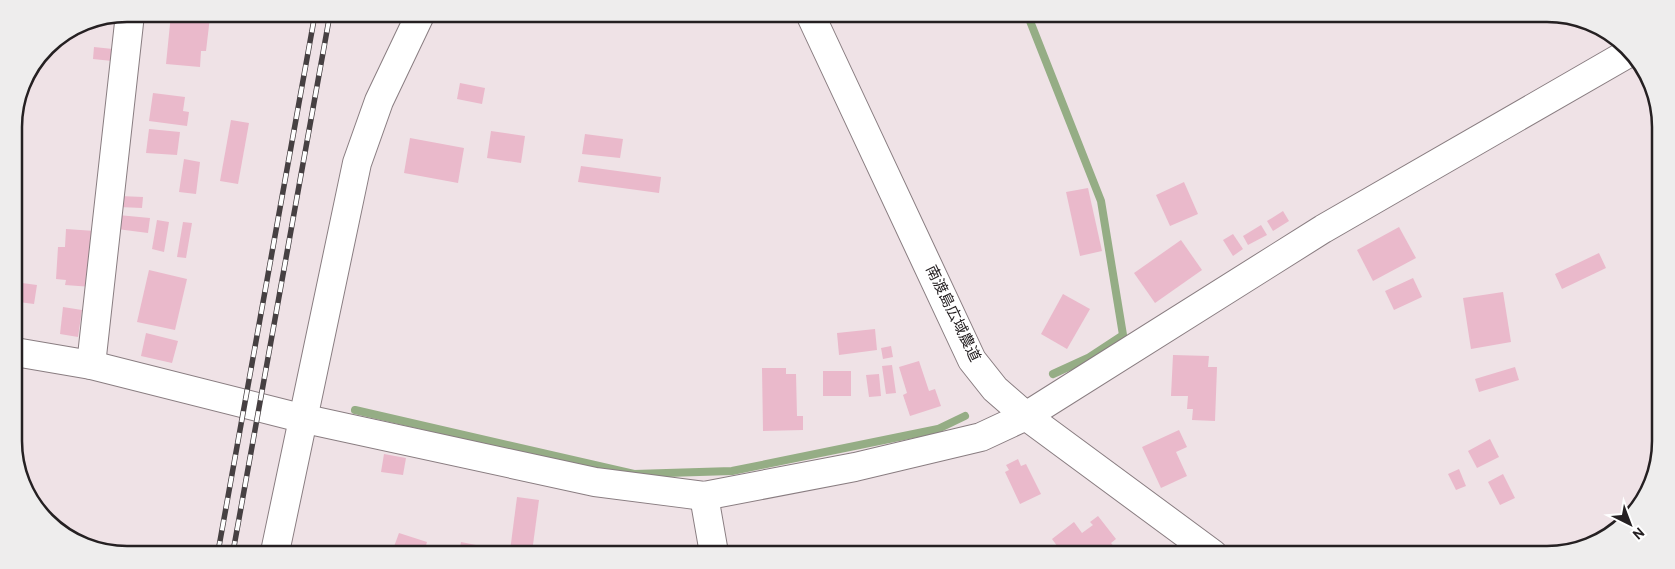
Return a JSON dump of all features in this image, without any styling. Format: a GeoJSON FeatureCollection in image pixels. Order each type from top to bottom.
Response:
{"type":"FeatureCollection","features":[{"type":"Feature","properties":{"kind":"street"},"geometry":{"type":"LineString","coordinates":[[91,365],[129,23]]}},
{"type":"Feature","properties":{"kind":"street"},"geometry":{"type":"LineString","coordinates":[[276,546],[301,418],[357,163],[379,101],[416,23]]}},
{"type":"Feature","properties":{"kind":"street","name":"南渡島広域農道"},"geometry":{"type":"LineString","coordinates":[[814,23],[972,360],[995,389],[1026,416],[1202,546]]}},
{"type":"Feature","properties":{"kind":"street"},"geometry":{"type":"LineString","coordinates":[[22,353],[91,365],[301,418],[596,482],[704,496],[855,467],[972,439],[1026,416],[1323,229],[1625,56]]}},
{"type":"Feature","properties":{"kind":"street"},"geometry":{"type":"LineString","coordinates":[[704,496],[713,546]]}},
{"type":"Feature","properties":{"kind":"building"},"geometry":{"type":"Polygon","coordinates":[[[170,23],[209,23],[206,51],[201,51],[200,67],[166,64],[170,23]]]}},
{"type":"Feature","properties":{"kind":"building"},"geometry":{"type":"Polygon","coordinates":[[[94,47],[113,49],[112,61],[93,59],[94,47]]]}},
{"type":"Feature","properties":{"kind":"building"},"geometry":{"type":"Polygon","coordinates":[[[460,83],[485,88],[482,104],[457,99],[460,83]]]}},
{"type":"Feature","properties":{"kind":"building"},"geometry":{"type":"Polygon","coordinates":[[[153,93],[185,97],[183,111],[189,112],[187,126],[149,121],[153,93]]]}},
{"type":"Feature","properties":{"kind":"building"},"geometry":{"type":"Polygon","coordinates":[[[231,120],[249,123],[238,184],[220,181],[231,120]]]}},
{"type":"Feature","properties":{"kind":"building"},"geometry":{"type":"Polygon","coordinates":[[[149,129],[180,132],[177,155],[146,153],[149,129]]]}},
{"type":"Feature","properties":{"kind":"building"},"geometry":{"type":"Polygon","coordinates":[[[491,131],[525,136],[521,163],[487,158],[491,131]]]}},
{"type":"Feature","properties":{"kind":"building"},"geometry":{"type":"Polygon","coordinates":[[[585,134],[623,139],[620,158],[582,154],[585,134]]]}},
{"type":"Feature","properties":{"kind":"building"},"geometry":{"type":"Polygon","coordinates":[[[410,138],[464,148],[458,183],[404,173],[410,138]]]}},
{"type":"Feature","properties":{"kind":"building"},"geometry":{"type":"Polygon","coordinates":[[[184,159],[200,162],[196,194],[179,192],[184,159]]]}},
{"type":"Feature","properties":{"kind":"building"},"geometry":{"type":"Polygon","coordinates":[[[581,166],[661,177],[659,193],[578,182],[581,166]]]}},
{"type":"Feature","properties":{"kind":"building"},"geometry":{"type":"Polygon","coordinates":[[[1184,182],[1198,214],[1170,226],[1156,195],[1184,182]]]}},
{"type":"Feature","properties":{"kind":"building"},"geometry":{"type":"Polygon","coordinates":[[[1088,188],[1102,251],[1080,256],[1066,192],[1088,188]]]}},
{"type":"Feature","properties":{"kind":"building"},"geometry":{"type":"Polygon","coordinates":[[[120,196],[143,197],[142,208],[119,207],[120,196]]]}},
{"type":"Feature","properties":{"kind":"building"},"geometry":{"type":"Polygon","coordinates":[[[1283,211],[1289,221],[1273,231],[1267,221],[1283,211]]]}},
{"type":"Feature","properties":{"kind":"building"},"geometry":{"type":"Polygon","coordinates":[[[118,215],[150,218],[148,233],[117,229],[118,215]]]}},
{"type":"Feature","properties":{"kind":"building"},"geometry":{"type":"Polygon","coordinates":[[[157,220],[169,222],[164,252],[152,249],[157,220]]]}},
{"type":"Feature","properties":{"kind":"building"},"geometry":{"type":"Polygon","coordinates":[[[183,222],[192,223],[186,258],[177,257],[183,222]]]}},
{"type":"Feature","properties":{"kind":"building"},"geometry":{"type":"Polygon","coordinates":[[[1261,225],[1267,235],[1248,245],[1243,236],[1261,225]]]}},
{"type":"Feature","properties":{"kind":"building"},"geometry":{"type":"Polygon","coordinates":[[[1399,227],[1416,258],[1373,281],[1357,250],[1399,227]]]}},
{"type":"Feature","properties":{"kind":"building"},"geometry":{"type":"Polygon","coordinates":[[[66,229],[95,231],[92,287],[65,285],[66,280],[56,279],[58,247],[65,247],[66,229]]]}},
{"type":"Feature","properties":{"kind":"building"},"geometry":{"type":"Polygon","coordinates":[[[1233,234],[1243,249],[1233,256],[1223,240],[1233,234]]]}},
{"type":"Feature","properties":{"kind":"building"},"geometry":{"type":"Polygon","coordinates":[[[1181,240],[1202,270],[1155,303],[1134,273],[1181,240]]]}},
{"type":"Feature","properties":{"kind":"building"},"geometry":{"type":"Polygon","coordinates":[[[1599,253],[1606,268],[1562,289],[1555,274],[1599,253]]]}},
{"type":"Feature","properties":{"kind":"building"},"geometry":{"type":"Polygon","coordinates":[[[149,270],[187,279],[175,330],[137,322],[149,270]]]}},
{"type":"Feature","properties":{"kind":"building"},"geometry":{"type":"Polygon","coordinates":[[[1413,278],[1422,297],[1394,310],[1385,291],[1413,278]]]}},
{"type":"Feature","properties":{"kind":"building"},"geometry":{"type":"Polygon","coordinates":[[[22,283],[37,285],[34,304],[22,302],[22,283]]]}},
{"type":"Feature","properties":{"kind":"building"},"geometry":{"type":"Polygon","coordinates":[[[1503,292],[1511,342],[1471,349],[1463,298],[1503,292]]]}},
{"type":"Feature","properties":{"kind":"building"},"geometry":{"type":"Polygon","coordinates":[[[1063,294],[1090,309],[1067,349],[1041,334],[1063,294]]]}},
{"type":"Feature","properties":{"kind":"building"},"geometry":{"type":"Polygon","coordinates":[[[63,307],[82,310],[78,337],[60,334],[63,307]]]}},
{"type":"Feature","properties":{"kind":"building"},"geometry":{"type":"Polygon","coordinates":[[[875,329],[877,350],[839,355],[837,333],[875,329]]]}},
{"type":"Feature","properties":{"kind":"building"},"geometry":{"type":"Polygon","coordinates":[[[146,333],[178,341],[172,363],[141,356],[146,333]]]}},
{"type":"Feature","properties":{"kind":"building"},"geometry":{"type":"Polygon","coordinates":[[[891,346],[893,357],[883,359],[881,348],[891,346]]]}},
{"type":"Feature","properties":{"kind":"building"},"geometry":{"type":"Polygon","coordinates":[[[1173,355],[1209,356],[1208,367],[1217,367],[1215,421],[1192,420],[1193,409],[1187,409],[1188,396],[1171,396],[1173,355]]]}},
{"type":"Feature","properties":{"kind":"building"},"geometry":{"type":"Polygon","coordinates":[[[919,361],[929,391],[935,389],[941,406],[910,416],[903,395],[907,393],[899,367],[919,361]]]}},
{"type":"Feature","properties":{"kind":"building"},"geometry":{"type":"Polygon","coordinates":[[[892,365],[896,393],[886,394],[882,366],[892,365]]]}},
{"type":"Feature","properties":{"kind":"building"},"geometry":{"type":"Polygon","coordinates":[[[1515,367],[1519,380],[1479,392],[1475,379],[1515,367]]]}},
{"type":"Feature","properties":{"kind":"building"},"geometry":{"type":"Polygon","coordinates":[[[762,368],[786,368],[786,374],[796,374],[797,416],[803,416],[803,430],[763,431],[762,368]]]}},
{"type":"Feature","properties":{"kind":"building"},"geometry":{"type":"Polygon","coordinates":[[[823,371],[851,371],[851,396],[823,396],[823,371]]]}},
{"type":"Feature","properties":{"kind":"building"},"geometry":{"type":"Polygon","coordinates":[[[879,374],[881,396],[869,397],[866,375],[879,374]]]}},
{"type":"Feature","properties":{"kind":"building"},"geometry":{"type":"Polygon","coordinates":[[[1179,430],[1187,447],[1176,452],[1187,476],[1161,488],[1142,447],[1179,430]]]}},
{"type":"Feature","properties":{"kind":"building"},"geometry":{"type":"Polygon","coordinates":[[[1490,439],[1499,457],[1477,468],[1468,451],[1490,439]]]}},
{"type":"Feature","properties":{"kind":"building"},"geometry":{"type":"Polygon","coordinates":[[[384,454],[406,458],[403,475],[381,472],[384,454]]]}},
{"type":"Feature","properties":{"kind":"building"},"geometry":{"type":"Polygon","coordinates":[[[1018,459],[1021,466],[1026,464],[1041,494],[1020,504],[1005,472],[1009,470],[1006,465],[1018,459]]]}},
{"type":"Feature","properties":{"kind":"building"},"geometry":{"type":"Polygon","coordinates":[[[1459,469],[1466,486],[1456,490],[1448,474],[1459,469]]]}},
{"type":"Feature","properties":{"kind":"building"},"geometry":{"type":"Polygon","coordinates":[[[1503,474],[1515,498],[1500,505],[1488,482],[1503,474]]]}},
{"type":"Feature","properties":{"kind":"building"},"geometry":{"type":"Polygon","coordinates":[[[517,497],[539,500],[533,546],[511,546],[517,497]]]}},
{"type":"Feature","properties":{"kind":"building"},"geometry":{"type":"Polygon","coordinates":[[[1098,516],[1116,539],[1111,543],[1114,546],[1057,546],[1052,539],[1074,522],[1082,533],[1093,525],[1090,522],[1098,516]]]}},
{"type":"Feature","properties":{"kind":"building"},"geometry":{"type":"Polygon","coordinates":[[[399,533],[427,542],[426,546],[394,546],[399,533]]]}},
{"type":"Feature","properties":{"kind":"building"},"geometry":{"type":"Polygon","coordinates":[[[461,542],[481,546],[460,546],[461,542]]]}},
{"type":"Feature","properties":{"kind":"waterway"},"geometry":{"type":"LineString","coordinates":[[1031,22],[1101,201],[1123,335],[1088,358],[1053,374]]}},
{"type":"Feature","properties":{"kind":"waterway"},"geometry":{"type":"LineString","coordinates":[[355,410],[634,474],[732,471],[938,429],[965,416]]}},
{"type":"Feature","properties":{"kind":"railway"},"geometry":{"type":"LineString","coordinates":[[219,546],[313,23]]}},
{"type":"Feature","properties":{"kind":"railway"},"geometry":{"type":"LineString","coordinates":[[234,546],[328,23]]}}]}
